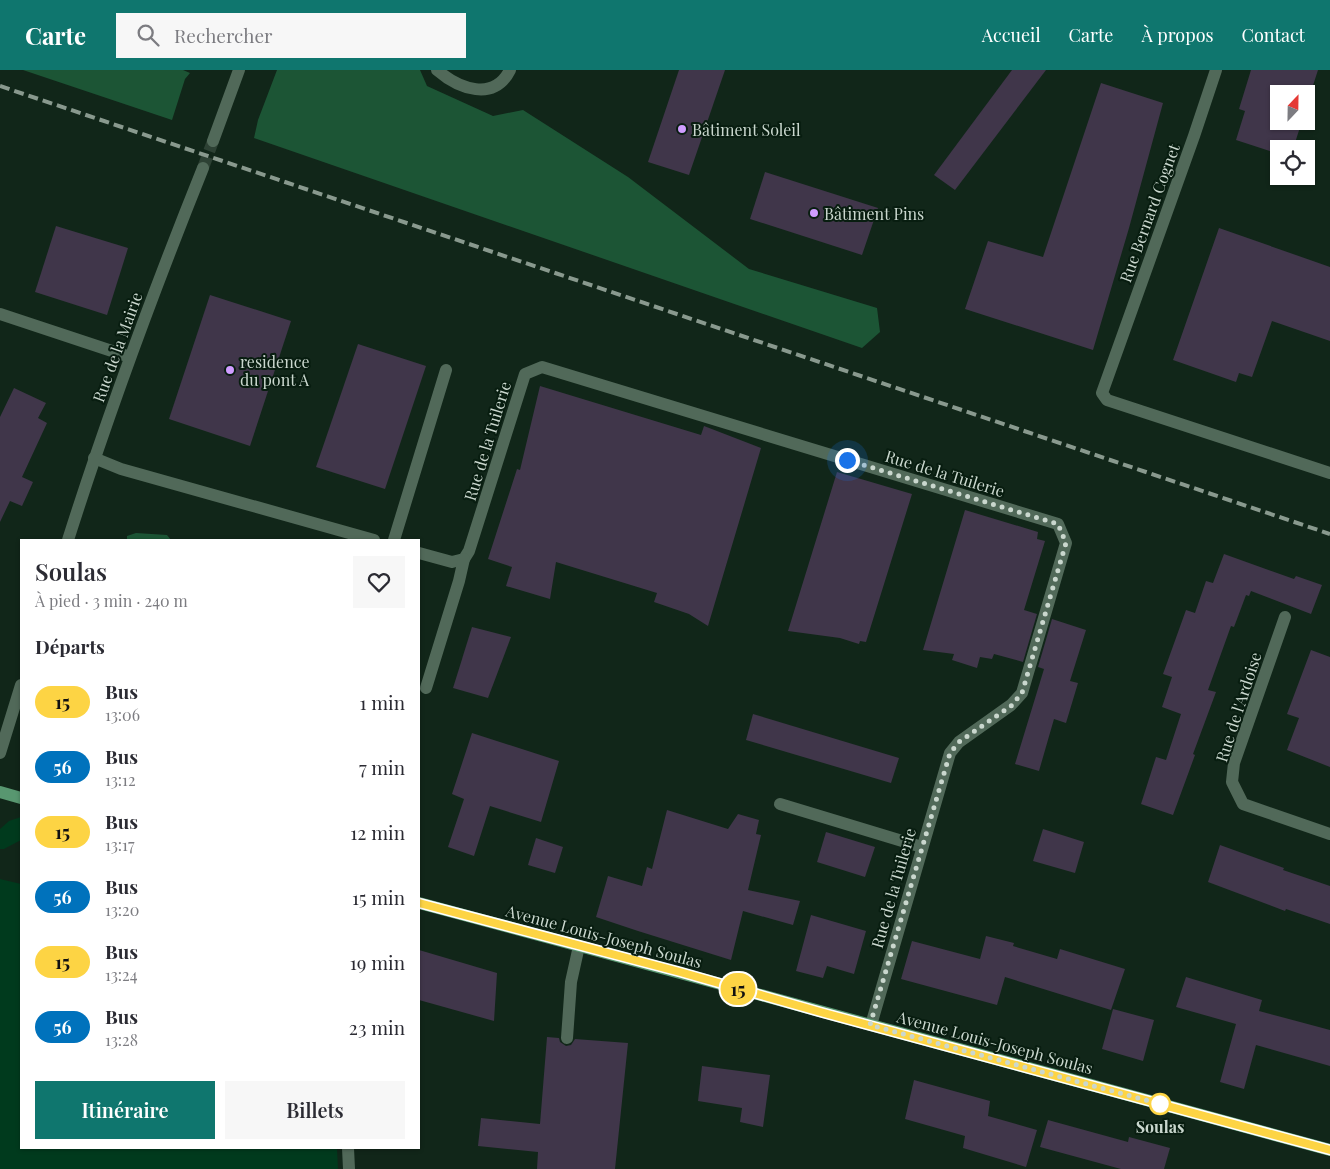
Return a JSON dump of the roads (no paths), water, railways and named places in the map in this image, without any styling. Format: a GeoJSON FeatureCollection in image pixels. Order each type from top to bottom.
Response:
{"type":"FeatureCollection","features":[{"type":"Feature","properties":{"kind":"main road"},"geometry":{"type":"LineString","coordinates":[[0,792],[20,798]]}},
{"type":"Feature","properties":{"kind":"main road","name":"Avenue Louis-Joseph Soulas"},"geometry":{"type":"LineString","coordinates":[[420,903],[1330,1150]]}},
{"type":"Feature","properties":{"kind":"street"},"geometry":{"type":"LineString","coordinates":[[213,141],[239,70]]}},
{"type":"Feature","properties":{"kind":"street"},"geometry":{"type":"LineString","coordinates":[[437,70],[446,78],[463,86],[481,90],[495,87],[506,79],[510,70]]}},
{"type":"Feature","properties":{"kind":"street","name":"Rue Bernard Cognet"},"geometry":{"type":"LineString","coordinates":[[1216,70],[1102,392],[1107,400],[1330,473]]}},
{"type":"Feature","properties":{"kind":"street","name":"Rue de la Mairie"},"geometry":{"type":"LineString","coordinates":[[68,539],[94,458],[130,357],[203,168]]}},
{"type":"Feature","properties":{"kind":"street"},"geometry":{"type":"LineString","coordinates":[[0,314],[130,357]]}},
{"type":"Feature","properties":{"kind":"street","name":"Rue de la Tuilerie"},"geometry":{"type":"LineString","coordinates":[[464,559],[469,551],[525,374],[542,367],[1058,524],[1066,543],[1022,693],[1011,706],[959,742],[950,753],[870,1025]]}},
{"type":"Feature","properties":{"kind":"street"},"geometry":{"type":"LineString","coordinates":[[394,539],[446,370]]}},
{"type":"Feature","properties":{"kind":"street"},"geometry":{"type":"LineString","coordinates":[[94,458],[121,469],[370,539]]}},
{"type":"Feature","properties":{"kind":"street"},"geometry":{"type":"LineString","coordinates":[[420,553],[452,562],[464,559],[426,688]]}},
{"type":"Feature","properties":{"kind":"street","name":"Rue de l'Ardoise"},"geometry":{"type":"LineString","coordinates":[[1285,617],[1234,763],[1232,782],[1243,804],[1330,834]]}},
{"type":"Feature","properties":{"kind":"street"},"geometry":{"type":"LineString","coordinates":[[0,753],[20,688]]}},
{"type":"Feature","properties":{"kind":"street"},"geometry":{"type":"LineString","coordinates":[[780,804],[922,847]]}},
{"type":"Feature","properties":{"kind":"street"},"geometry":{"type":"LineString","coordinates":[[566,1038],[571,982],[579,946]]}},
{"type":"Feature","properties":{"kind":"street"},"geometry":{"type":"LineString","coordinates":[[348,1149],[349,1169]]}},
{"type":"Feature","properties":{"kind":"tunnel"},"geometry":{"type":"LineString","coordinates":[[203,168],[213,141]]}},
{"type":"Feature","properties":{"kind":"railway"},"geometry":{"type":"LineString","coordinates":[[0,86],[1330,534]]}},
{"type":"Feature","properties":{"kind":"place","name":"Bâtiment Soleil"},"geometry":{"type":"Point","coordinates":[682,129]}},
{"type":"Feature","properties":{"kind":"place","name":"Bâtiment Pins"},"geometry":{"type":"Point","coordinates":[814,213]}},
{"type":"Feature","properties":{"kind":"place","name":"residence du pont A"},"geometry":{"type":"Point","coordinates":[230,370]}},
{"type":"Feature","properties":{"kind":"place","name":"Soulas"},"geometry":{"type":"Point","coordinates":[1160,1104]}}]}
